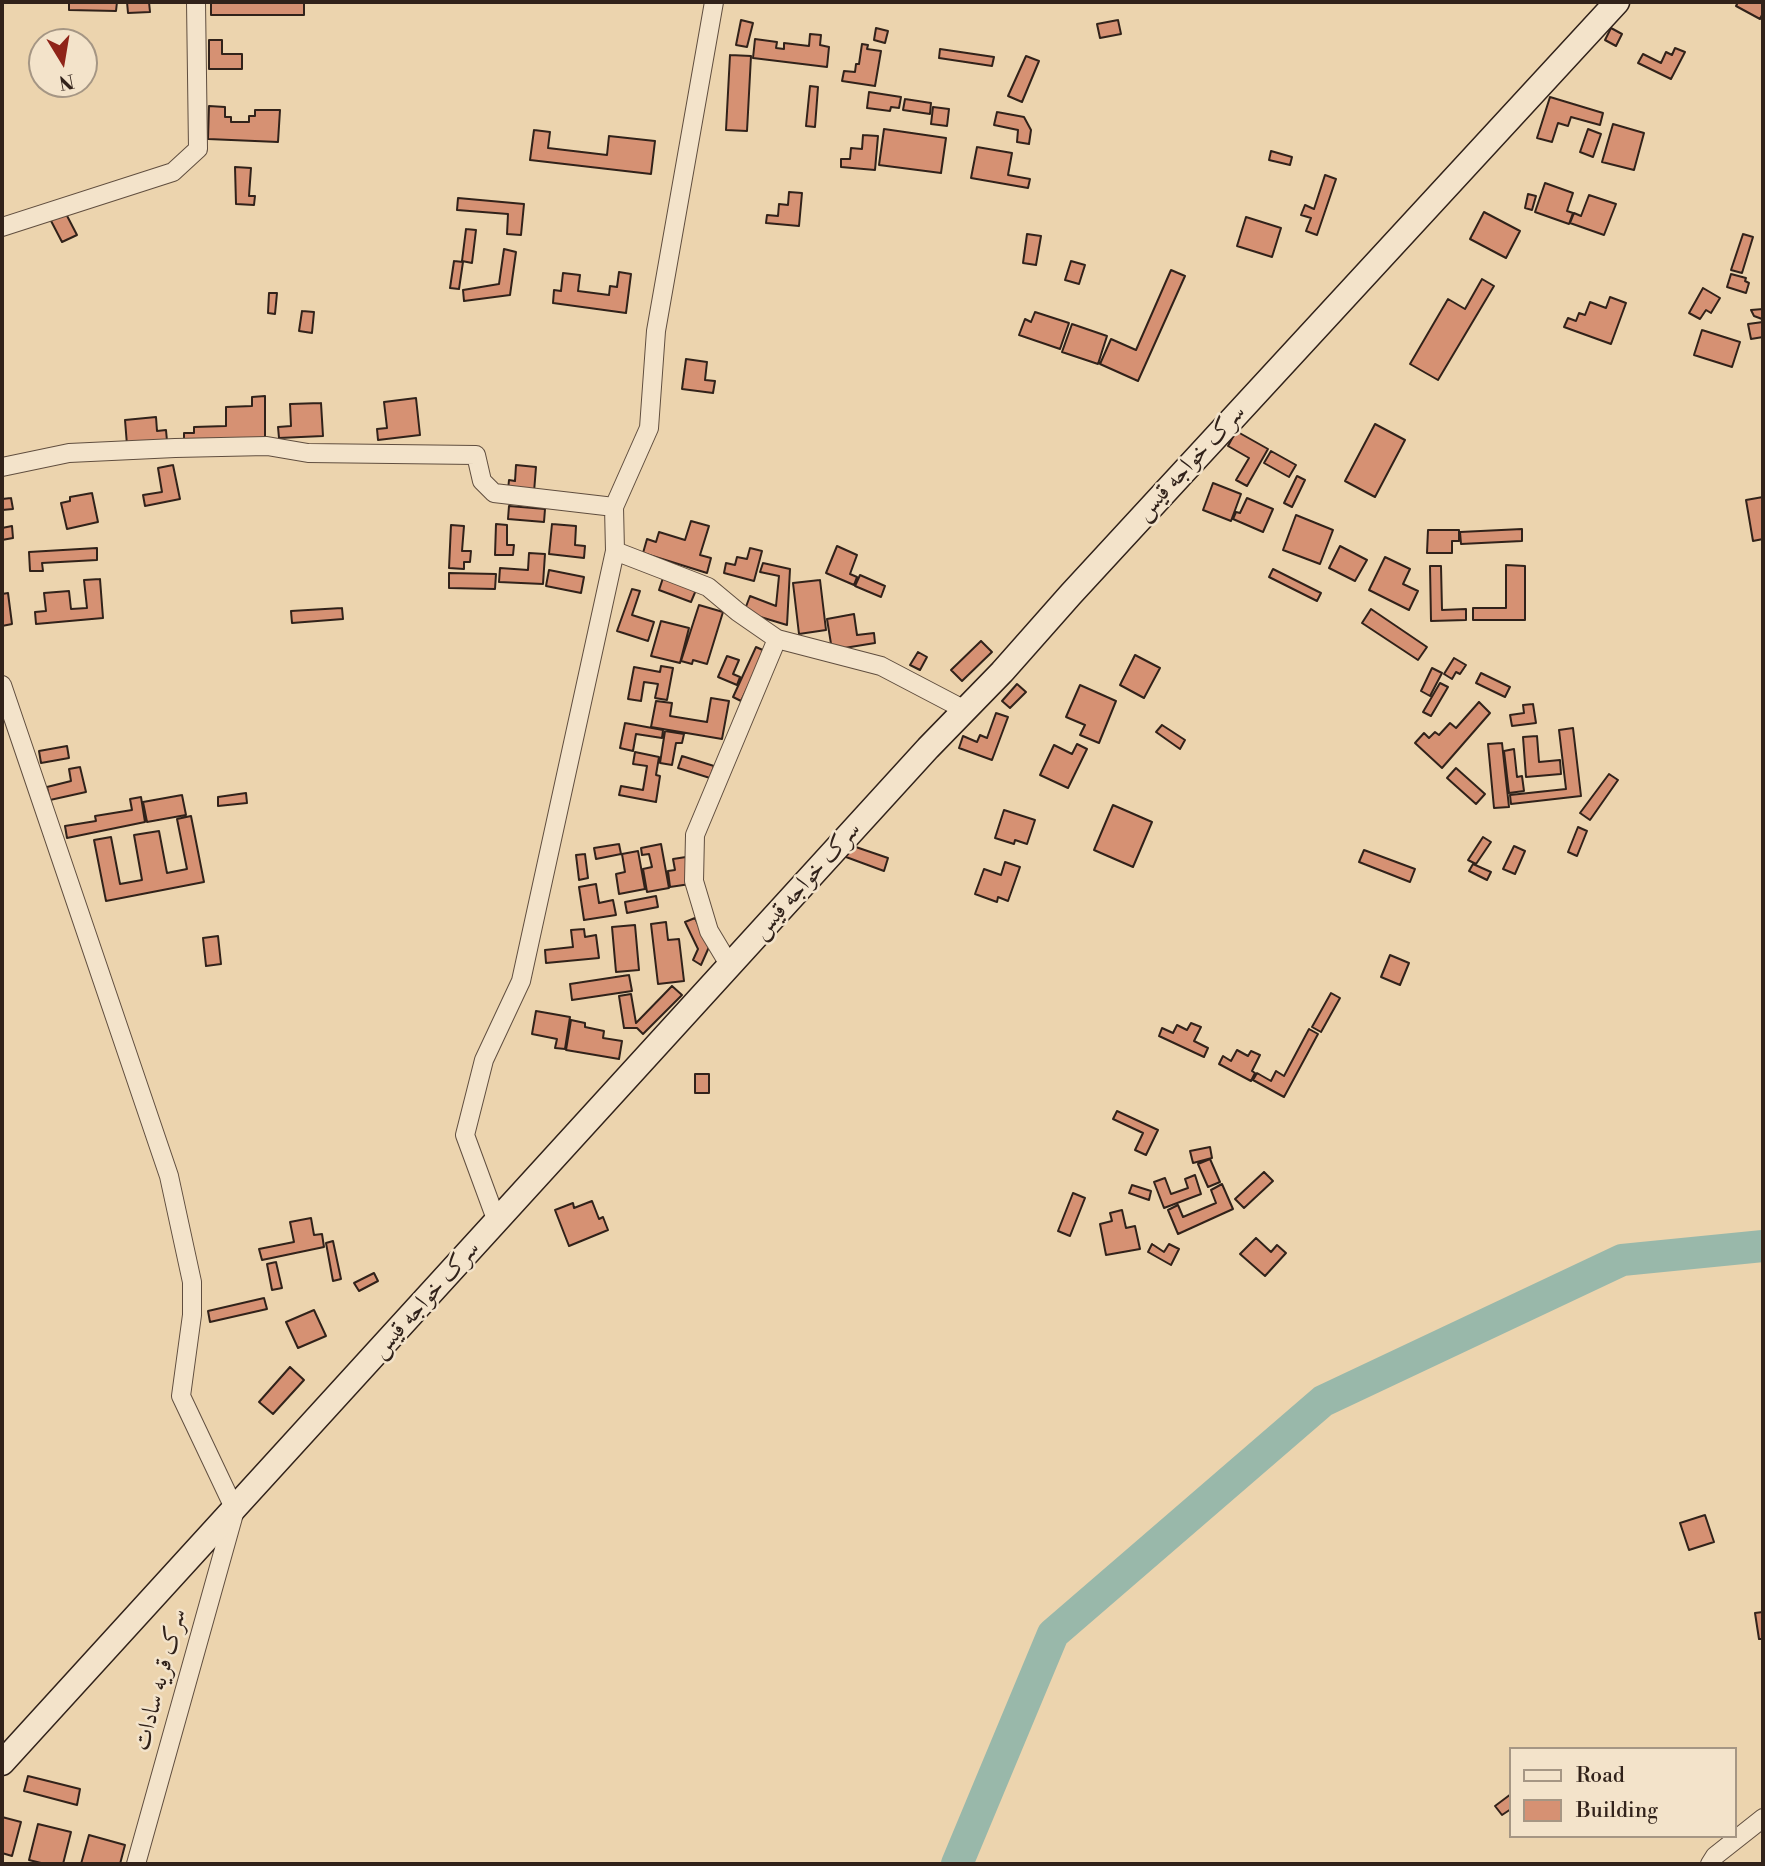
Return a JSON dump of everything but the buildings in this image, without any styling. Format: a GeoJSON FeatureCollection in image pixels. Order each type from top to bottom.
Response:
{"type":"FeatureCollection","features":[{"type":"Feature","properties":{"kind":"street"},"geometry":{"type":"LineString","coordinates":[[2,227],[173,172],[198,149],[196,2]]}},
{"type":"Feature","properties":{"kind":"street"},"geometry":{"type":"LineString","coordinates":[[497,1222],[465,1135],[484,1060],[521,981],[615,551],[614,507],[649,428],[656,331],[714,2]]}},
{"type":"Feature","properties":{"kind":"street","name":"سرک خواجه قیس"},"geometry":{"type":"LineString","coordinates":[[2,1763],[730,965],[1617,2]]}},
{"type":"Feature","properties":{"kind":"street"},"geometry":{"type":"LineString","coordinates":[[2,467],[69,453],[214,447],[267,446],[308,453],[477,455],[482,481],[494,493],[614,507]]}},
{"type":"Feature","properties":{"kind":"street"},"geometry":{"type":"LineString","coordinates":[[615,551],[708,587],[777,639],[881,666],[965,710]]}},
{"type":"Feature","properties":{"kind":"street"},"geometry":{"type":"LineString","coordinates":[[730,965],[709,931],[694,881],[695,835],[777,639]]}},
{"type":"Feature","properties":{"kind":"street"},"geometry":{"type":"LineString","coordinates":[[2,685],[169,1177],[192,1282],[192,1315],[181,1396],[235,1510]]}},
{"type":"Feature","properties":{"kind":"street","name":"سرک قریه سادات"},"geometry":{"type":"LineString","coordinates":[[136,1864],[235,1510]]}},
{"type":"Feature","properties":{"kind":"street"},"geometry":{"type":"LineString","coordinates":[[1710,1864],[1715,1856],[1763,1818]]}},
{"type":"Feature","properties":{"kind":"waterway"},"geometry":{"type":"LineString","coordinates":[[957,1864],[1053,1634],[1323,1401],[1622,1260],[1763,1246]]}}]}
